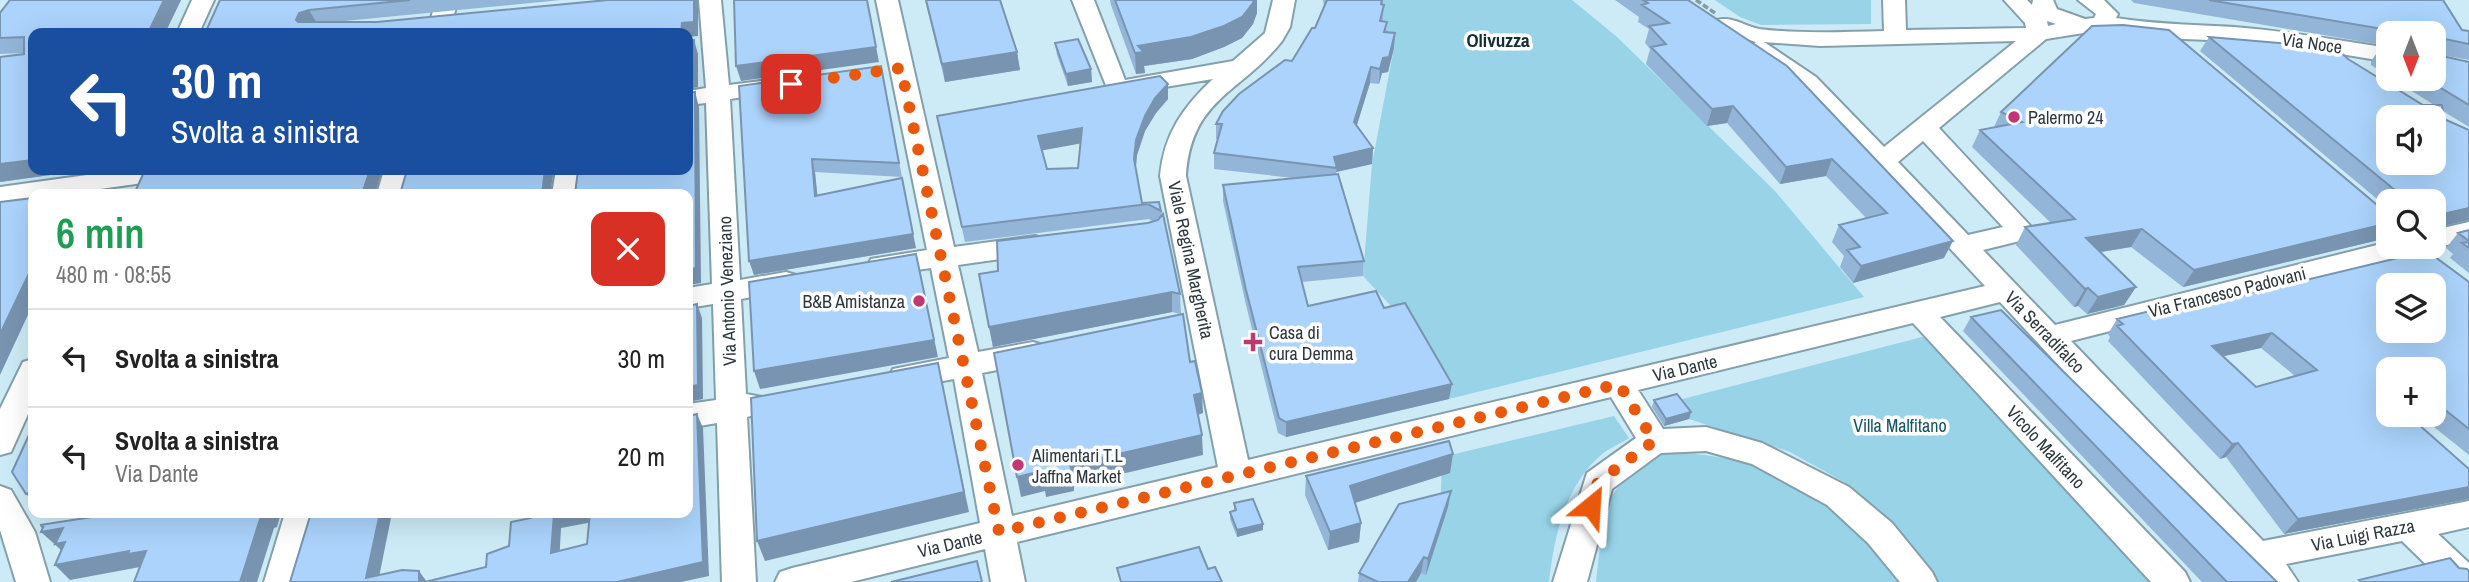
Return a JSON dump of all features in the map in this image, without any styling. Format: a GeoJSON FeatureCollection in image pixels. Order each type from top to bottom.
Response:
{"type":"FeatureCollection","features":[{"type":"Feature","properties":{"kind":"street"},"geometry":{"type":"LineString","coordinates":[[190,28],[203,0]]}},
{"type":"Feature","properties":{"kind":"street","name":"Via Antonio Veneziano"},"geometry":{"type":"LineString","coordinates":[[710,0],[701,44],[718,94],[739,582]]}},
{"type":"Feature","properties":{"kind":"street"},"geometry":{"type":"LineString","coordinates":[[887,0],[901,68],[927,120],[943,256],[1008,582]]}},
{"type":"Feature","properties":{"kind":"street"},"geometry":{"type":"LineString","coordinates":[[1083,0],[1117,88]]}},
{"type":"Feature","properties":{"kind":"street","name":"Viale Regina Margherita"},"geometry":{"type":"LineString","coordinates":[[1236,476],[1173,176],[1172,155],[1181,131],[1196,108],[1269,43],[1279,27],[1284,0]]}},
{"type":"Feature","properties":{"kind":"street"},"geometry":{"type":"LineString","coordinates":[[1894,0],[1895,37]]}},
{"type":"Feature","properties":{"kind":"street"},"geometry":{"type":"LineString","coordinates":[[2015,0],[2036,21],[2039,34]]}},
{"type":"Feature","properties":{"kind":"street"},"geometry":{"type":"LineString","coordinates":[[2035,0],[2049,14],[2094,14]]}},
{"type":"Feature","properties":{"kind":"street","name":"Via Serradifalco"},"geometry":{"type":"LineString","coordinates":[[1703,11],[1808,82],[2281,582]]}},
{"type":"Feature","properties":{"kind":"street"},"geometry":{"type":"LineString","coordinates":[[1883,161],[1926,129],[1951,94],[2039,34],[2094,14]]}},
{"type":"Feature","properties":{"kind":"street","name":"Via Noce"},"geometry":{"type":"LineString","coordinates":[[2094,14],[2160,31],[2234,34]]}},
{"type":"Feature","properties":{"kind":"street","name":"Via Noce"},"geometry":{"type":"LineString","coordinates":[[2094,14],[2376,53]]}},
{"type":"Feature","properties":{"kind":"street"},"geometry":{"type":"LineString","coordinates":[[414,24],[442,18],[468,19]]}},
{"type":"Feature","properties":{"kind":"street"},"geometry":{"type":"LineString","coordinates":[[1725,26],[1754,35],[1820,39],[2039,34]]}},
{"type":"Feature","properties":{"kind":"street"},"geometry":{"type":"LineString","coordinates":[[2160,31],[2191,58]]}},
{"type":"Feature","properties":{"kind":"street"},"geometry":{"type":"LineString","coordinates":[[1808,82],[1797,59],[1805,47],[1820,39]]}},
{"type":"Feature","properties":{"kind":"street"},"geometry":{"type":"LineString","coordinates":[[2325,44],[2358,73]]}},
{"type":"Feature","properties":{"kind":"street"},"geometry":{"type":"LineString","coordinates":[[1092,92],[1242,67]]}},
{"type":"Feature","properties":{"kind":"street"},"geometry":{"type":"LineString","coordinates":[[874,72],[901,68]]}},
{"type":"Feature","properties":{"kind":"street"},"geometry":{"type":"LineString","coordinates":[[693,97],[805,82]]}},
{"type":"Feature","properties":{"kind":"street"},"geometry":{"type":"LineString","coordinates":[[1926,129],[2023,232],[1963,245]]}},
{"type":"Feature","properties":{"kind":"street"},"geometry":{"type":"LineString","coordinates":[[51,189],[152,175]]}},
{"type":"Feature","properties":{"kind":"street"},"geometry":{"type":"LineString","coordinates":[[0,195],[28,192]]}},
{"type":"Feature","properties":{"kind":"street"},"geometry":{"type":"LineString","coordinates":[[2446,236],[2469,231]]}},
{"type":"Feature","properties":{"kind":"street"},"geometry":{"type":"LineString","coordinates":[[862,270],[943,256],[1066,241]]}},
{"type":"Feature","properties":{"kind":"street","name":"Via Francesco Padovani"},"geometry":{"type":"LineString","coordinates":[[2050,336],[2376,254]]}},
{"type":"Feature","properties":{"kind":"street"},"geometry":{"type":"LineString","coordinates":[[2429,259],[2441,268]]}},
{"type":"Feature","properties":{"kind":"street"},"geometry":{"type":"LineString","coordinates":[[693,298],[808,279]]}},
{"type":"Feature","properties":{"kind":"street","name":"Via Dante"},"geometry":{"type":"LineString","coordinates":[[792,582],[2006,291]]}},
{"type":"Feature","properties":{"kind":"street","name":"Vicolo Malfitano"},"geometry":{"type":"LineString","coordinates":[[1919,312],[2173,582]]}},
{"type":"Feature","properties":{"kind":"street"},"geometry":{"type":"LineString","coordinates":[[883,381],[1057,348]]}},
{"type":"Feature","properties":{"kind":"street"},"geometry":{"type":"LineString","coordinates":[[1619,384],[1654,441]]}},
{"type":"Feature","properties":{"kind":"street"},"geometry":{"type":"LineString","coordinates":[[693,415],[773,401]]}},
{"type":"Feature","properties":{"kind":"street"},"geometry":{"type":"LineString","coordinates":[[0,443],[25,404]]}},
{"type":"Feature","properties":{"kind":"street"},"geometry":{"type":"LineString","coordinates":[[1570,582],[1598,482],[1654,441],[1706,439],[1762,455],[1838,496],[1880,533],[1920,582]]}},
{"type":"Feature","properties":{"kind":"street"},"geometry":{"type":"LineString","coordinates":[[0,499],[18,532],[33,582]]}},
{"type":"Feature","properties":{"kind":"street","name":"Via Luigi Razza"},"geometry":{"type":"LineString","coordinates":[[2257,556],[2469,514]]}},
{"type":"Feature","properties":{"kind":"street"},"geometry":{"type":"LineString","coordinates":[[281,582],[299,518]]}},
{"type":"Feature","properties":{"kind":"street"},"geometry":{"type":"LineString","coordinates":[[2408,526],[2466,582]]}},
{"type":"Feature","properties":{"kind":"green space"},"geometry":{"type":"Polygon","coordinates":[[[1374,0],[1572,0],[1617,37],[1775,191],[1864,297],[1449,399],[1403,319],[1363,276],[1372,164],[1394,48],[1374,0]]]}},
{"type":"Feature","properties":{"kind":"green space"},"geometry":{"type":"Polygon","coordinates":[[[1715,0],[1871,0],[1871,24],[1761,25],[1740,17],[1715,0]]]}},
{"type":"Feature","properties":{"kind":"green space","name":"Villa Malfitano"},"geometry":{"type":"Polygon","coordinates":[[[1926,336],[2149,582],[1936,582],[1882,512],[1844,482],[1790,452],[1689,419],[1675,401],[1926,336]]]}},
{"type":"Feature","properties":{"kind":"green space"},"geometry":{"type":"Polygon","coordinates":[[[1614,416],[1629,438],[1601,455],[1578,482],[1558,530],[1549,582],[1414,582],[1440,518],[1442,457],[1614,416]]]}},
{"type":"Feature","properties":{"kind":"green space"},"geometry":{"type":"Polygon","coordinates":[[[1662,451],[1740,461],[1771,471],[1798,484],[1848,523],[1898,582],[1596,582],[1604,508],[1621,482],[1662,451]]]}},
{"type":"Feature","properties":{"kind":"building"},"geometry":{"type":"Polygon","coordinates":[[[10,0],[164,0],[150,28],[28,28],[28,161],[0,164],[0,57],[24,54],[24,37],[0,38],[0,13],[10,0]]]}},
{"type":"Feature","properties":{"kind":"building"},"geometry":{"type":"Polygon","coordinates":[[[220,0],[410,0],[309,10],[299,13],[296,20],[377,22],[608,0],[694,0],[694,22],[682,23],[682,28],[207,28],[220,0]]]}},
{"type":"Feature","properties":{"kind":"building"},"geometry":{"type":"Polygon","coordinates":[[[734,0],[867,0],[876,47],[736,66],[734,0]]]}},
{"type":"Feature","properties":{"kind":"building"},"geometry":{"type":"Polygon","coordinates":[[[926,0],[1000,0],[1017,52],[942,64],[926,0]]]}},
{"type":"Feature","properties":{"kind":"building"},"geometry":{"type":"Polygon","coordinates":[[[1115,0],[1254,0],[1242,17],[1224,26],[1191,37],[1138,46],[1144,52],[1135,53],[1115,0]]]}},
{"type":"Feature","properties":{"kind":"building"},"geometry":{"type":"Polygon","coordinates":[[[1327,0],[1382,0],[1381,4],[1384,5],[1380,21],[1387,22],[1384,32],[1395,33],[1389,57],[1383,58],[1380,69],[1371,67],[1354,122],[1373,148],[1334,157],[1337,168],[1214,153],[1222,124],[1216,124],[1223,111],[1239,94],[1285,60],[1292,61],[1312,28],[1315,28],[1327,0]]]}},
{"type":"Feature","properties":{"kind":"building"},"geometry":{"type":"Polygon","coordinates":[[[1643,0],[1688,0],[1787,66],[1953,241],[1861,266],[1847,250],[1860,247],[1839,225],[1887,213],[1832,159],[1786,167],[1733,106],[1712,109],[1651,47],[1666,44],[1649,26],[1669,23],[1642,5],[1648,3],[1643,0]]]}},
{"type":"Feature","properties":{"kind":"building"},"geometry":{"type":"Polygon","coordinates":[[[2209,0],[2443,0],[2462,30],[2469,31],[2469,44],[2446,39],[2446,21],[2376,21],[2376,28],[2209,0]]]}},
{"type":"Feature","properties":{"kind":"building"},"geometry":{"type":"Polygon","coordinates":[[[2123,25],[2169,30],[2376,204],[2376,226],[2194,270],[2142,229],[2086,238],[2136,287],[2098,297],[2088,288],[2085,289],[2025,227],[2075,219],[1980,130],[2022,122],[2001,112],[2092,26],[2123,25]]]}},
{"type":"Feature","properties":{"kind":"building"},"geometry":{"type":"Polygon","coordinates":[[[2209,37],[2336,48],[2376,76],[2376,91],[2400,91],[2423,105],[2376,105],[2376,175],[2209,37]]]}},
{"type":"Feature","properties":{"kind":"building"},"geometry":{"type":"Polygon","coordinates":[[[1078,39],[1091,69],[1066,74],[1055,43],[1078,39]]]}},
{"type":"Feature","properties":{"kind":"building"},"geometry":{"type":"Polygon","coordinates":[[[693,40],[694,40],[693,72],[693,40]]]}},
{"type":"Feature","properties":{"kind":"building"},"geometry":{"type":"Polygon","coordinates":[[[2446,57],[2469,62],[2469,105],[2446,91],[2446,57]]]}},
{"type":"Feature","properties":{"kind":"building"},"geometry":{"type":"Polygon","coordinates":[[[881,66],[899,163],[812,159],[815,196],[902,178],[913,234],[749,261],[739,86],[881,66]]]}},
{"type":"Feature","properties":{"kind":"building"},"geometry":{"type":"Polygon","coordinates":[[[1160,76],[1168,84],[1155,98],[1145,116],[1136,140],[1134,159],[1142,203],[1159,202],[1161,211],[1148,204],[962,227],[937,116],[1160,76]],[[1082,128],[1038,136],[1047,169],[1078,168],[1082,128]]]}},
{"type":"Feature","properties":{"kind":"building"},"geometry":{"type":"Polygon","coordinates":[[[693,92],[696,268],[693,269],[693,189],[576,189],[577,175],[693,175],[693,92]]]}},
{"type":"Feature","properties":{"kind":"building"},"geometry":{"type":"Polygon","coordinates":[[[2446,120],[2469,130],[2469,208],[2446,213],[2446,189],[2394,189],[2377,175],[2446,175],[2446,120]]]}},
{"type":"Feature","properties":{"kind":"building"},"geometry":{"type":"Polygon","coordinates":[[[1338,174],[1364,261],[1298,267],[1308,306],[1376,291],[1384,308],[1405,303],[1452,384],[1286,422],[1279,418],[1246,290],[1223,185],[1338,174]]]}},
{"type":"Feature","properties":{"kind":"building"},"geometry":{"type":"Polygon","coordinates":[[[143,175],[368,175],[364,189],[136,189],[143,175]]]}},
{"type":"Feature","properties":{"kind":"building"},"geometry":{"type":"Polygon","coordinates":[[[406,175],[544,175],[543,189],[401,189],[406,175]]]}},
{"type":"Feature","properties":{"kind":"building"},"geometry":{"type":"Polygon","coordinates":[[[28,199],[28,275],[0,334],[0,202],[28,199]]]}},
{"type":"Feature","properties":{"kind":"building"},"geometry":{"type":"Polygon","coordinates":[[[1163,214],[1180,294],[1172,292],[989,327],[979,274],[998,271],[997,241],[1148,223],[1158,220],[1163,214]]]}},
{"type":"Feature","properties":{"kind":"building"},"geometry":{"type":"Polygon","coordinates":[[[2469,230],[2469,241],[2458,233],[2469,230]]]}},
{"type":"Feature","properties":{"kind":"building"},"geometry":{"type":"Polygon","coordinates":[[[916,254],[934,340],[754,371],[749,282],[916,254]]]}},
{"type":"Feature","properties":{"kind":"building"},"geometry":{"type":"Polygon","coordinates":[[[2394,259],[2438,259],[2469,282],[2469,429],[2446,411],[2446,357],[2376,357],[2376,427],[2422,427],[2469,469],[2469,487],[2298,519],[2238,443],[2232,444],[2117,326],[2123,324],[2117,319],[2154,310],[2159,315],[2394,259]],[[2272,333],[2212,346],[2256,387],[2317,370],[2272,333]]]}},
{"type":"Feature","properties":{"kind":"building"},"geometry":{"type":"Polygon","coordinates":[[[697,304],[698,385],[693,386],[693,305],[697,304]]]}},
{"type":"Feature","properties":{"kind":"building"},"geometry":{"type":"Polygon","coordinates":[[[2001,310],[2277,582],[2227,582],[1971,317],[2001,310]]]}},
{"type":"Feature","properties":{"kind":"building"},"geometry":{"type":"Polygon","coordinates":[[[1183,314],[1190,362],[1195,361],[1202,393],[1194,395],[1202,435],[1070,465],[1072,471],[1043,477],[1042,471],[1017,477],[994,353],[1183,314]]]}},
{"type":"Feature","properties":{"kind":"building"},"geometry":{"type":"Polygon","coordinates":[[[938,363],[964,492],[757,541],[751,398],[938,363]]]}},
{"type":"Feature","properties":{"kind":"building"},"geometry":{"type":"Polygon","coordinates":[[[1677,394],[1691,412],[1666,419],[1654,400],[1677,394]]]}},
{"type":"Feature","properties":{"kind":"building"},"geometry":{"type":"Polygon","coordinates":[[[697,414],[703,562],[617,582],[425,582],[486,567],[487,554],[509,546],[511,522],[531,518],[554,518],[551,553],[587,544],[590,518],[693,518],[693,415],[697,414]]]}},
{"type":"Feature","properties":{"kind":"building"},"geometry":{"type":"Polygon","coordinates":[[[28,437],[28,493],[26,494],[12,472],[28,437]]]}},
{"type":"Feature","properties":{"kind":"building"},"geometry":{"type":"Polygon","coordinates":[[[1449,441],[1453,454],[1350,486],[1361,523],[1330,532],[1306,476],[1449,441]]]}},
{"type":"Feature","properties":{"kind":"building"},"geometry":{"type":"Polygon","coordinates":[[[1451,491],[1428,559],[1424,557],[1408,582],[1378,582],[1359,573],[1399,504],[1451,491]]]}},
{"type":"Feature","properties":{"kind":"building"},"geometry":{"type":"Polygon","coordinates":[[[1253,499],[1263,524],[1237,530],[1230,512],[1236,510],[1234,503],[1253,499]]]}},
{"type":"Feature","properties":{"kind":"building"},"geometry":{"type":"Polygon","coordinates":[[[86,518],[260,518],[240,582],[134,582],[146,551],[128,554],[129,551],[55,565],[65,542],[55,544],[63,528],[41,532],[44,525],[40,525],[86,518]]]}},
{"type":"Feature","properties":{"kind":"building"},"geometry":{"type":"Polygon","coordinates":[[[309,518],[379,518],[366,578],[402,570],[419,571],[419,582],[290,582],[309,518]]]}},
{"type":"Feature","properties":{"kind":"building"},"geometry":{"type":"Polygon","coordinates":[[[1199,547],[1208,569],[1215,567],[1222,582],[1121,582],[1117,568],[1199,547]]]}},
{"type":"Feature","properties":{"kind":"building"},"geometry":{"type":"Polygon","coordinates":[[[2450,558],[2459,568],[2469,571],[2469,582],[2359,580],[2450,558]]]}},
{"type":"Feature","properties":{"kind":"building"},"geometry":{"type":"Polygon","coordinates":[[[977,561],[982,582],[891,582],[977,561]]]}},
{"type":"Feature","properties":{"kind":"place","name":"Palermo 24"},"geometry":{"type":"Point","coordinates":[2014,117]}},
{"type":"Feature","properties":{"kind":"place","name":"B&B Amistanza"},"geometry":{"type":"Point","coordinates":[919,301]}},
{"type":"Feature","properties":{"kind":"place","name":"Casa di cura Demma"},"geometry":{"type":"Point","coordinates":[1253,342]}},
{"type":"Feature","properties":{"kind":"place","name":"Alimentari T.L Jaffna Market"},"geometry":{"type":"Point","coordinates":[1018,465]}},
{"type":"Feature","properties":{"kind":"district","name":"Olivuzza"},"geometry":{"type":"Point","coordinates":[1498,40]}},
{"type":"Feature","properties":{"kind":"route"},"geometry":{"type":"LineString","coordinates":[[791,84],[901,68],[999,532],[1619,384],[1654,441],[1598,482],[1591,506]]}}]}
